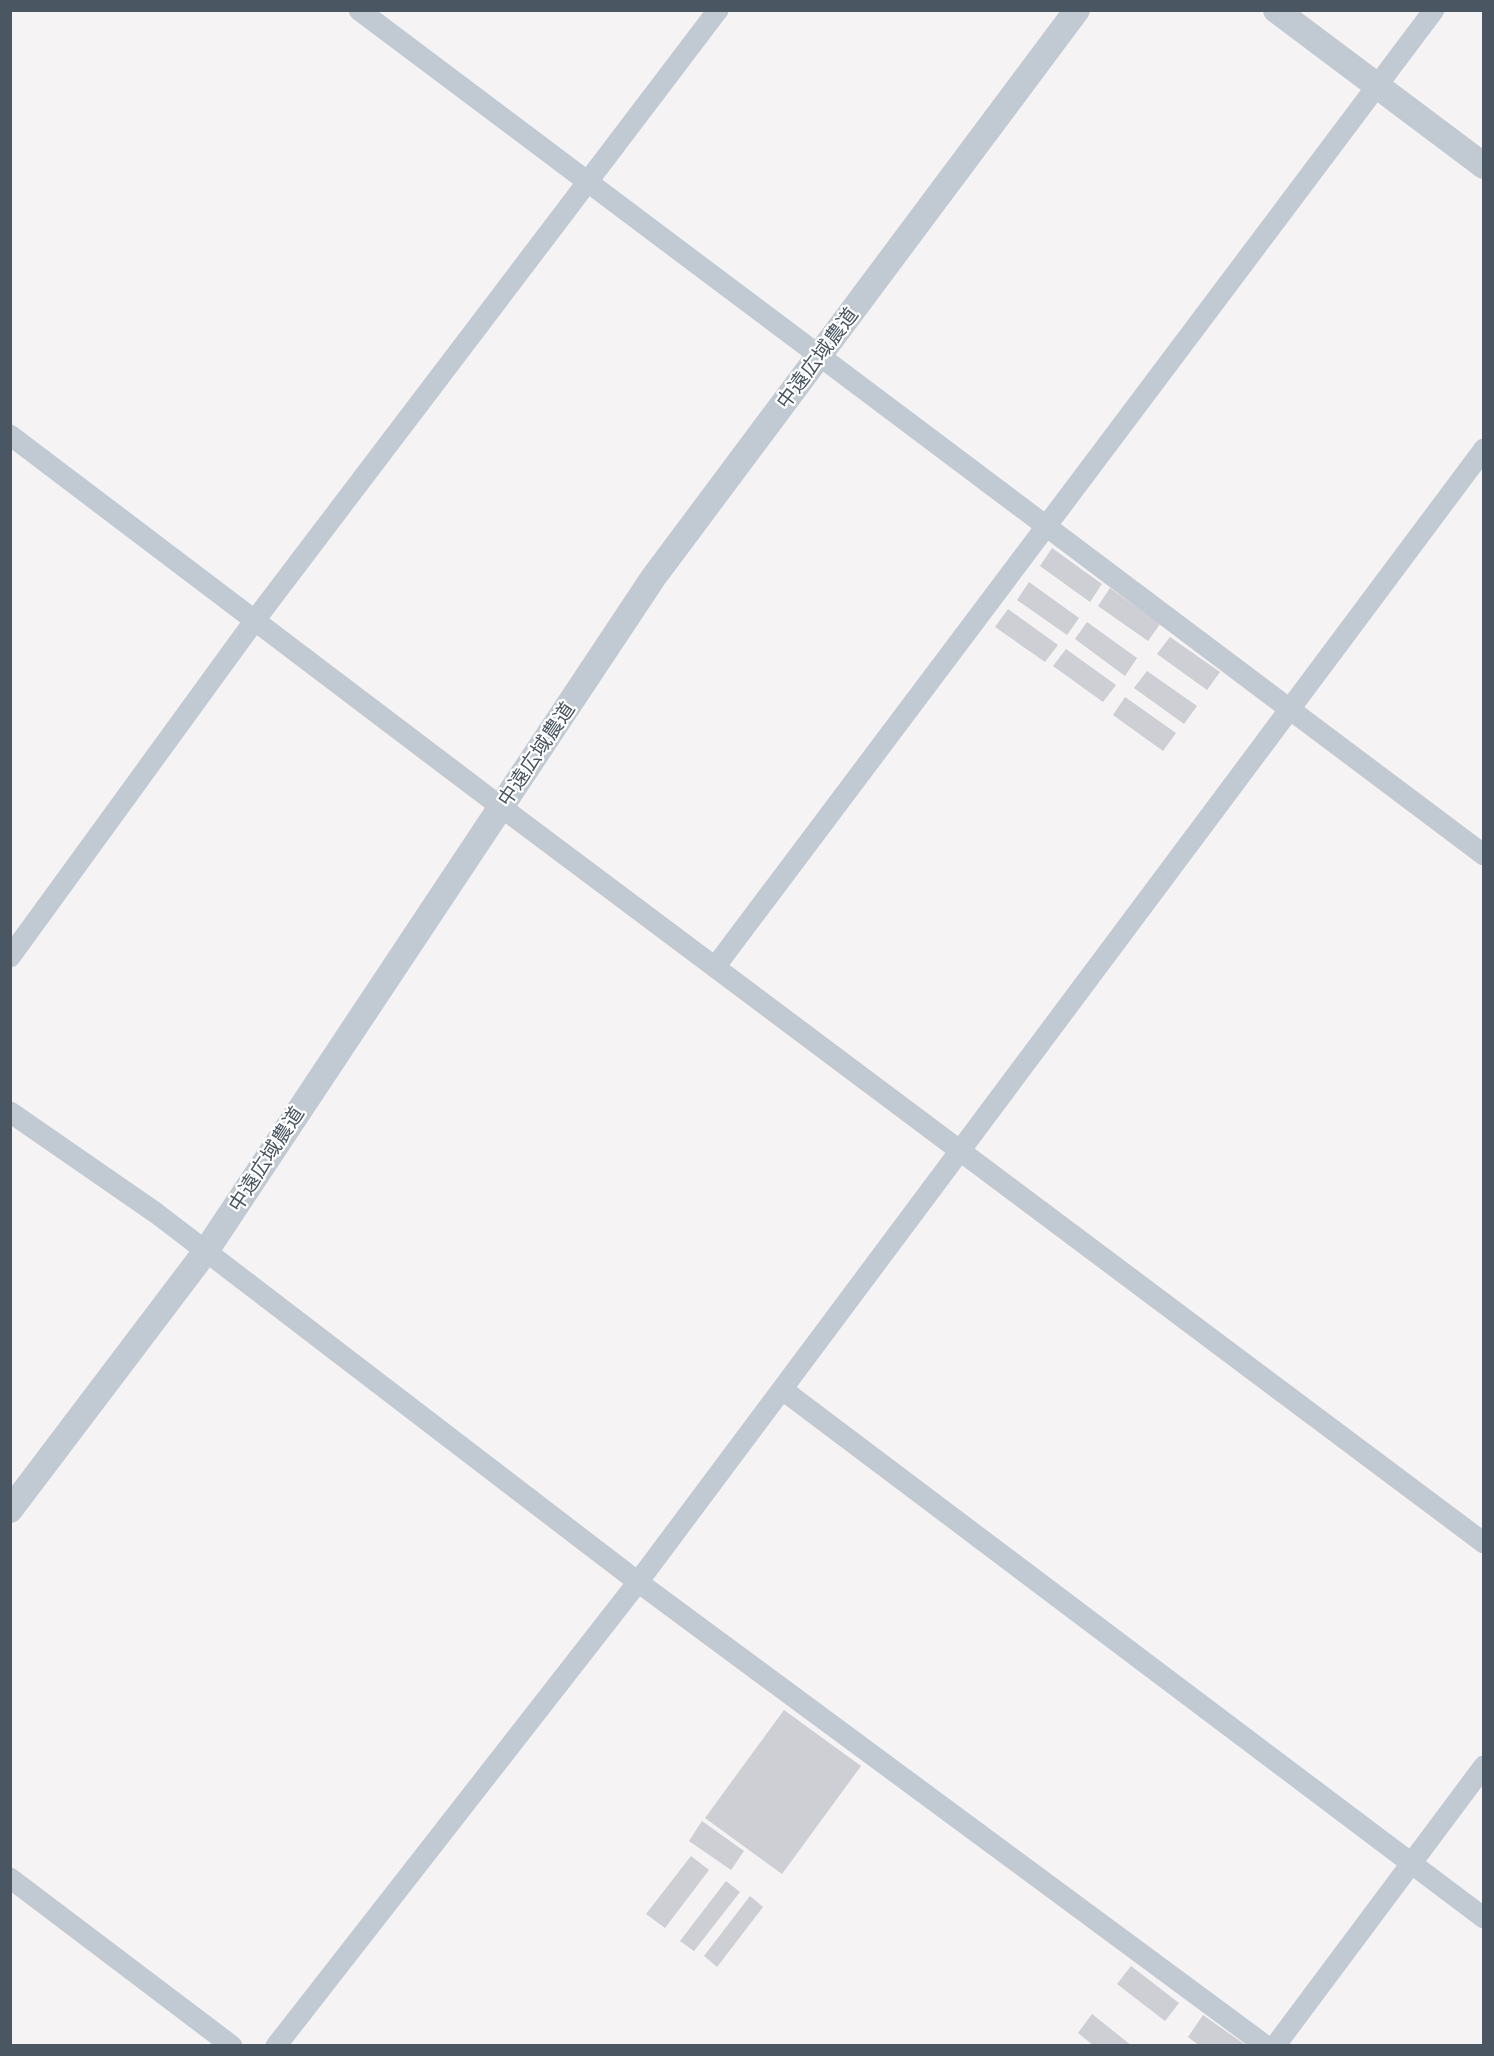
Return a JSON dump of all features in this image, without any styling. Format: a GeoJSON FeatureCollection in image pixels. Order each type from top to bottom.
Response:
{"type":"FeatureCollection","features":[{"type":"Feature","properties":{"kind":"street"},"geometry":{"type":"LineString","coordinates":[[359,10],[1291,709],[1301,720],[1484,855]]}},
{"type":"Feature","properties":{"kind":"street"},"geometry":{"type":"LineString","coordinates":[[10,957],[255,620],[718,10]]}},
{"type":"Feature","properties":{"kind":"street","name":"中遠広域農道"},"geometry":{"type":"LineString","coordinates":[[10,1509],[206,1251],[653,578],[1077,10]]}},
{"type":"Feature","properties":{"kind":"street"},"geometry":{"type":"LineString","coordinates":[[1276,10],[1484,166]]}},
{"type":"Feature","properties":{"kind":"street"},"geometry":{"type":"LineString","coordinates":[[715,967],[1434,10]]}},
{"type":"Feature","properties":{"kind":"street"},"geometry":{"type":"LineString","coordinates":[[10,435],[501,807],[1484,1543]]}},
{"type":"Feature","properties":{"kind":"street"},"geometry":{"type":"LineString","coordinates":[[276,2046],[638,1582],[1484,449]]}},
{"type":"Feature","properties":{"kind":"street"},"geometry":{"type":"LineString","coordinates":[[10,1112],[156,1213],[638,1582],[1266,2046]]}},
{"type":"Feature","properties":{"kind":"street"},"geometry":{"type":"LineString","coordinates":[[783,1390],[1484,1918]]}},
{"type":"Feature","properties":{"kind":"street"},"geometry":{"type":"LineString","coordinates":[[1275,2046],[1484,1766]]}},
{"type":"Feature","properties":{"kind":"street"},"geometry":{"type":"LineString","coordinates":[[10,1878],[232,2046]]}},
{"type":"Feature","properties":{"kind":"building"},"geometry":{"type":"Polygon","coordinates":[[[1052,548],[1102,584],[1090,602],[1040,566],[1052,548]]]}},
{"type":"Feature","properties":{"kind":"building"},"geometry":{"type":"Polygon","coordinates":[[[1029,582],[1079,618],[1067,635],[1017,600],[1029,582]]]}},
{"type":"Feature","properties":{"kind":"building"},"geometry":{"type":"Polygon","coordinates":[[[1110,588],[1160,624],[1148,641],[1098,606],[1110,588]]]}},
{"type":"Feature","properties":{"kind":"building"},"geometry":{"type":"Polygon","coordinates":[[[1008,609],[1058,645],[1045,662],[995,627],[1008,609]]]}},
{"type":"Feature","properties":{"kind":"building"},"geometry":{"type":"Polygon","coordinates":[[[1087,622],[1137,658],[1125,676],[1075,639],[1087,622]]]}},
{"type":"Feature","properties":{"kind":"building"},"geometry":{"type":"Polygon","coordinates":[[[1170,637],[1220,672],[1207,690],[1157,654],[1170,637]]]}},
{"type":"Feature","properties":{"kind":"building"},"geometry":{"type":"Polygon","coordinates":[[[1066,649],[1116,685],[1103,702],[1053,666],[1066,649]]]}},
{"type":"Feature","properties":{"kind":"building"},"geometry":{"type":"Polygon","coordinates":[[[1147,671],[1197,706],[1184,724],[1134,688],[1147,671]]]}},
{"type":"Feature","properties":{"kind":"building"},"geometry":{"type":"Polygon","coordinates":[[[1125,697],[1176,733],[1163,751],[1113,715],[1125,697]]]}},
{"type":"Feature","properties":{"kind":"building"},"geometry":{"type":"Polygon","coordinates":[[[784,1710],[861,1766],[782,1874],[705,1818],[784,1710]]]}},
{"type":"Feature","properties":{"kind":"building"},"geometry":{"type":"Polygon","coordinates":[[[702,1821],[744,1851],[731,1870],[689,1841],[702,1821]]]}},
{"type":"Feature","properties":{"kind":"building"},"geometry":{"type":"Polygon","coordinates":[[[691,1856],[709,1870],[665,1928],[646,1914],[691,1856]]]}},
{"type":"Feature","properties":{"kind":"building"},"geometry":{"type":"Polygon","coordinates":[[[726,1881],[740,1892],[694,1951],[680,1941],[726,1881]]]}},
{"type":"Feature","properties":{"kind":"building"},"geometry":{"type":"Polygon","coordinates":[[[750,1896],[763,1907],[717,1967],[704,1956],[750,1896]]]}},
{"type":"Feature","properties":{"kind":"building"},"geometry":{"type":"Polygon","coordinates":[[[1131,1966],[1179,2003],[1165,2021],[1117,1984],[1131,1966]]]}},
{"type":"Feature","properties":{"kind":"building"},"geometry":{"type":"Polygon","coordinates":[[[1092,2014],[1132,2046],[1094,2046],[1078,2033],[1092,2014]]]}},
{"type":"Feature","properties":{"kind":"building"},"geometry":{"type":"Polygon","coordinates":[[[1203,2015],[1247,2046],[1200,2046],[1188,2037],[1203,2015]]]}}]}
